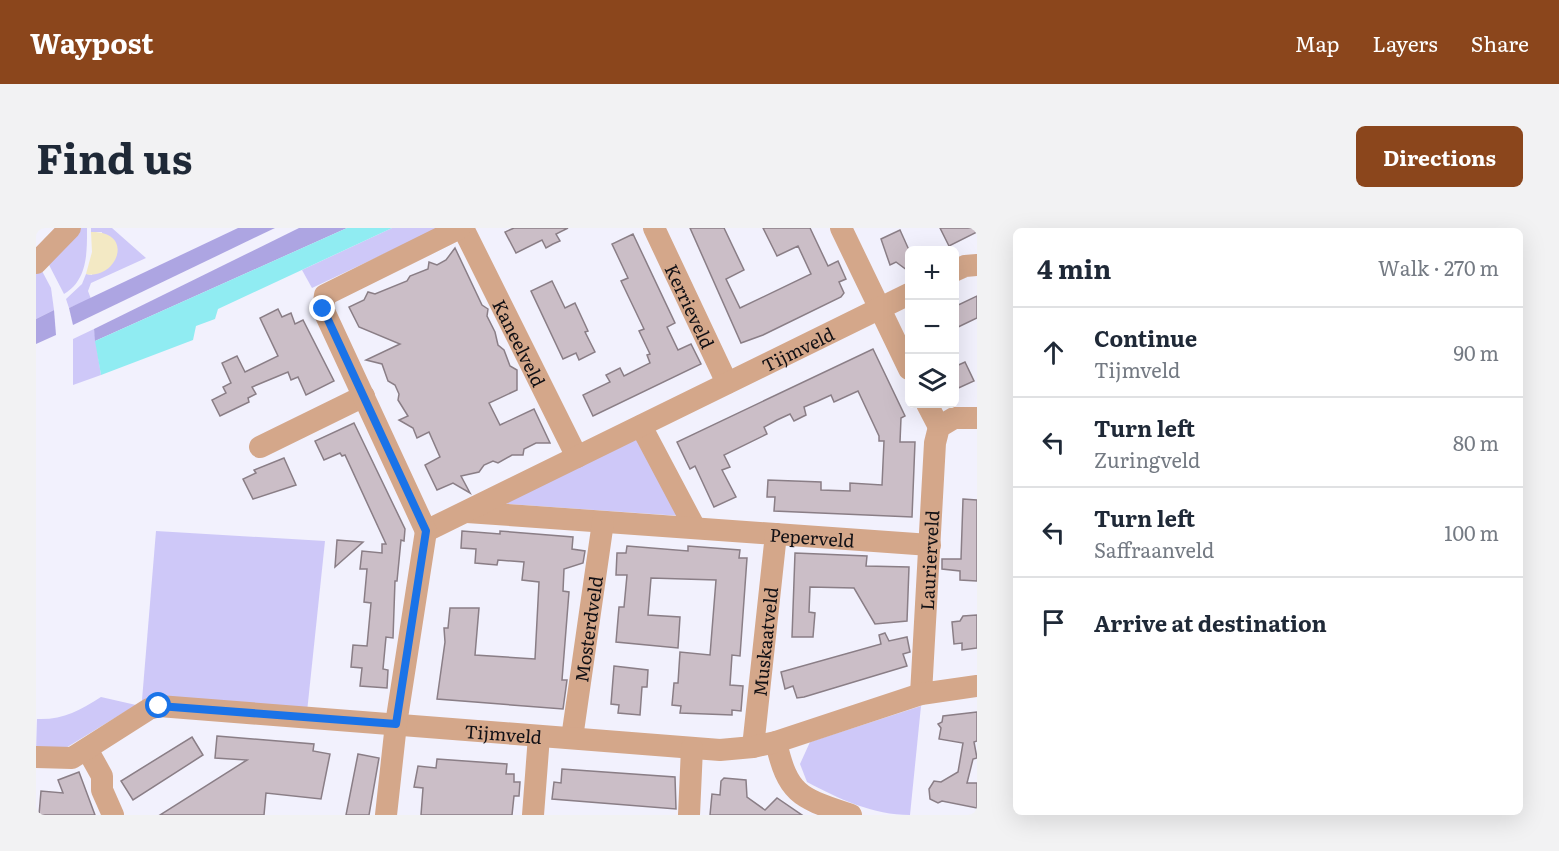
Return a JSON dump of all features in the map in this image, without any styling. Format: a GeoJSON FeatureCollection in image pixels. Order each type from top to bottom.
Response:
{"type":"FeatureCollection","features":[{"type":"Feature","properties":{"kind":"street"},"geometry":{"type":"LineString","coordinates":[[36,263],[70,228]]}},
{"type":"Feature","properties":{"kind":"street"},"geometry":{"type":"LineString","coordinates":[[386,815],[396,724],[426,531],[323,309],[325,295],[462,228]]}},
{"type":"Feature","properties":{"kind":"street","name":"Kaneelveld"},"geometry":{"type":"LineString","coordinates":[[462,228],[577,457]]}},
{"type":"Feature","properties":{"kind":"street","name":"Kerrieveld"},"geometry":{"type":"LineString","coordinates":[[654,228],[727,383]]}},
{"type":"Feature","properties":{"kind":"street"},"geometry":{"type":"LineString","coordinates":[[841,228],[905,361]]}},
{"type":"Feature","properties":{"kind":"street"},"geometry":{"type":"LineString","coordinates":[[959,269],[977,265]]}},
{"type":"Feature","properties":{"kind":"street","name":"Tijmveld"},"geometry":{"type":"LineString","coordinates":[[426,531],[905,296]]}},
{"type":"Feature","properties":{"kind":"street"},"geometry":{"type":"LineString","coordinates":[[260,447],[364,396]]}},
{"type":"Feature","properties":{"kind":"street"},"geometry":{"type":"LineString","coordinates":[[929,408],[939,427],[954,418],[977,418]]}},
{"type":"Feature","properties":{"kind":"street"},"geometry":{"type":"LineString","coordinates":[[641,426],[694,528]]}},
{"type":"Feature","properties":{"kind":"street","name":"Laurierveld"},"geometry":{"type":"LineString","coordinates":[[921,694],[935,443],[939,427]]}},
{"type":"Feature","properties":{"kind":"street","name":"Peperveld"},"geometry":{"type":"LineString","coordinates":[[466,512],[930,544]]}},
{"type":"Feature","properties":{"kind":"street","name":"Mosterdveld"},"geometry":{"type":"LineString","coordinates":[[572,738],[603,522]]}},
{"type":"Feature","properties":{"kind":"street","name":"Muskaatveld"},"geometry":{"type":"LineString","coordinates":[[753,747],[776,534]]}},
{"type":"Feature","properties":{"kind":"street","name":"Tijmveld"},"geometry":{"type":"LineString","coordinates":[[36,757],[72,758],[148,709],[159,706],[720,750],[776,742],[921,694],[977,686]]}},
{"type":"Feature","properties":{"kind":"street"},"geometry":{"type":"LineString","coordinates":[[533,815],[539,736]]}},
{"type":"Feature","properties":{"kind":"street"},"geometry":{"type":"LineString","coordinates":[[776,742],[783,773],[792,787],[819,804],[851,815]]}},
{"type":"Feature","properties":{"kind":"street"},"geometry":{"type":"LineString","coordinates":[[689,815],[692,748]]}},
{"type":"Feature","properties":{"kind":"street"},"geometry":{"type":"LineString","coordinates":[[87,749],[102,776],[102,790],[112,815]]}},
{"type":"Feature","properties":{"kind":"shaded area"},"geometry":{"type":"Polygon","coordinates":[[[77,228],[87,228],[84,265],[78,281],[64,294],[47,261],[77,228]]]}},
{"type":"Feature","properties":{"kind":"shaded area"},"geometry":{"type":"Polygon","coordinates":[[[91,228],[112,228],[146,258],[91,283],[88,291],[91,299],[69,308],[66,299],[82,284],[86,274],[92,275],[102,232],[91,232],[91,228]]]}},
{"type":"Feature","properties":{"kind":"shaded area"},"geometry":{"type":"Polygon","coordinates":[[[238,228],[275,228],[73,325],[69,308],[238,228]]]}},
{"type":"Feature","properties":{"kind":"shaded area"},"geometry":{"type":"Polygon","coordinates":[[[299,228],[347,228],[95,341],[94,329],[299,228]]]}},
{"type":"Feature","properties":{"kind":"shaded area"},"geometry":{"type":"Polygon","coordinates":[[[392,228],[439,228],[312,288],[302,270],[392,228]]]}},
{"type":"Feature","properties":{"kind":"shaded area"},"geometry":{"type":"Polygon","coordinates":[[[41,269],[51,288],[54,310],[36,319],[36,272],[41,269]]]}},
{"type":"Feature","properties":{"kind":"shaded area"},"geometry":{"type":"Polygon","coordinates":[[[54,310],[56,335],[36,344],[36,319],[54,310]]]}},
{"type":"Feature","properties":{"kind":"shaded area"},"geometry":{"type":"Polygon","coordinates":[[[94,329],[101,375],[73,385],[73,339],[94,329]]]}},
{"type":"Feature","properties":{"kind":"shaded area"},"geometry":{"type":"Polygon","coordinates":[[[633,431],[681,516],[508,504],[496,498],[633,431]]]}},
{"type":"Feature","properties":{"kind":"shaded area"},"geometry":{"type":"Polygon","coordinates":[[[156,531],[325,541],[307,712],[142,700],[156,531]]]}},
{"type":"Feature","properties":{"kind":"shaded area"},"geometry":{"type":"Polygon","coordinates":[[[101,697],[136,705],[64,749],[36,752],[37,719],[70,714],[101,697]]]}},
{"type":"Feature","properties":{"kind":"shaded area"},"geometry":{"type":"Polygon","coordinates":[[[921,706],[910,815],[870,809],[844,800],[807,782],[800,764],[810,742],[921,706]]]}},
{"type":"Feature","properties":{"kind":"sand"},"geometry":{"type":"Polygon","coordinates":[[[91,232],[105,234],[114,239],[117,246],[117,255],[113,263],[106,270],[97,274],[86,274],[92,252],[91,232]]]}},
{"type":"Feature","properties":{"kind":"water"},"geometry":{"type":"Polygon","coordinates":[[[347,228],[392,228],[218,309],[215,319],[196,326],[193,340],[101,375],[95,341],[347,228]]]}},
{"type":"Feature","properties":{"kind":"building"},"geometry":{"type":"Polygon","coordinates":[[[514,228],[568,228],[556,234],[560,241],[546,248],[542,240],[516,253],[505,232],[514,228]]]}},
{"type":"Feature","properties":{"kind":"building"},"geometry":{"type":"Polygon","coordinates":[[[690,228],[724,228],[744,270],[726,279],[740,308],[811,274],[798,246],[777,256],[763,228],[810,228],[828,266],[838,261],[846,279],[839,282],[844,293],[841,297],[763,335],[741,343],[690,228]]]}},
{"type":"Feature","properties":{"kind":"building"},"geometry":{"type":"Polygon","coordinates":[[[940,228],[977,228],[977,232],[949,246],[940,228]]]}},
{"type":"Feature","properties":{"kind":"building"},"geometry":{"type":"Polygon","coordinates":[[[900,230],[907,246],[905,246],[905,269],[896,262],[890,265],[881,239],[900,230]]]}},
{"type":"Feature","properties":{"kind":"building"},"geometry":{"type":"Polygon","coordinates":[[[633,234],[675,323],[667,327],[678,350],[691,344],[701,364],[593,416],[583,395],[610,382],[606,375],[620,368],[624,376],[650,363],[647,355],[650,354],[639,331],[644,329],[621,281],[628,278],[612,244],[633,234]]]}},
{"type":"Feature","properties":{"kind":"building"},"geometry":{"type":"Polygon","coordinates":[[[455,248],[482,305],[488,309],[487,316],[495,332],[498,345],[504,350],[510,366],[517,370],[517,390],[489,403],[500,425],[534,409],[550,443],[536,443],[524,449],[523,455],[512,455],[498,463],[493,461],[484,465],[479,472],[461,476],[470,493],[453,483],[437,490],[425,465],[440,457],[429,432],[417,438],[413,428],[399,420],[408,416],[398,400],[399,394],[395,385],[388,381],[382,364],[366,360],[400,344],[359,327],[349,307],[364,300],[368,292],[375,294],[407,281],[410,276],[428,269],[429,262],[437,265],[446,260],[455,248]]]}},
{"type":"Feature","properties":{"kind":"building"},"geometry":{"type":"Polygon","coordinates":[[[552,281],[565,308],[575,303],[588,331],[585,332],[595,352],[579,360],[576,353],[563,359],[531,291],[552,281]]]}},
{"type":"Feature","properties":{"kind":"building"},"geometry":{"type":"Polygon","coordinates":[[[977,296],[977,318],[959,327],[959,305],[977,296]]]}},
{"type":"Feature","properties":{"kind":"building"},"geometry":{"type":"Polygon","coordinates":[[[278,309],[282,317],[291,313],[295,324],[303,320],[334,381],[306,395],[298,377],[291,380],[288,372],[252,387],[256,394],[248,398],[249,402],[220,416],[212,400],[226,393],[223,387],[231,383],[222,363],[237,356],[245,372],[278,356],[260,318],[278,309]]]}},
{"type":"Feature","properties":{"kind":"building"},"geometry":{"type":"Polygon","coordinates":[[[873,349],[905,416],[901,418],[900,442],[915,442],[912,517],[774,511],[775,497],[767,497],[768,480],[821,482],[821,490],[850,491],[850,483],[882,485],[884,441],[879,441],[879,436],[858,391],[834,402],[831,395],[804,407],[806,415],[794,421],[790,414],[777,420],[764,427],[767,434],[724,455],[730,467],[722,470],[736,497],[714,507],[695,466],[690,469],[677,442],[873,349]]]}},
{"type":"Feature","properties":{"kind":"building"},"geometry":{"type":"Polygon","coordinates":[[[965,362],[974,381],[959,388],[959,365],[965,362]]]}},
{"type":"Feature","properties":{"kind":"building"},"geometry":{"type":"Polygon","coordinates":[[[354,423],[405,529],[404,541],[401,540],[397,581],[395,581],[393,638],[386,637],[383,669],[388,670],[387,688],[360,686],[362,668],[351,667],[353,645],[367,646],[371,603],[364,602],[367,569],[360,569],[362,551],[382,553],[382,544],[386,544],[345,455],[342,456],[340,453],[324,460],[315,441],[354,423]]]}},
{"type":"Feature","properties":{"kind":"building"},"geometry":{"type":"Polygon","coordinates":[[[284,458],[296,485],[253,499],[243,479],[256,473],[254,470],[284,458]]]}},
{"type":"Feature","properties":{"kind":"building"},"geometry":{"type":"Polygon","coordinates":[[[963,499],[977,500],[977,581],[960,580],[960,571],[942,569],[942,559],[961,559],[963,499]]]}},
{"type":"Feature","properties":{"kind":"building"},"geometry":{"type":"Polygon","coordinates":[[[462,531],[500,534],[500,531],[573,537],[572,549],[585,551],[583,563],[564,569],[563,591],[569,592],[562,680],[567,680],[563,709],[437,699],[445,642],[444,628],[448,628],[450,608],[479,608],[475,655],[535,659],[539,582],[522,580],[524,562],[498,560],[497,565],[475,563],[476,549],[461,548],[462,531]]]}},
{"type":"Feature","properties":{"kind":"building"},"geometry":{"type":"Polygon","coordinates":[[[337,540],[363,542],[335,567],[337,540]]]}},
{"type":"Feature","properties":{"kind":"building"},"geometry":{"type":"Polygon","coordinates":[[[627,546],[688,551],[688,546],[740,550],[739,558],[747,558],[740,656],[732,655],[730,685],[743,686],[741,711],[732,710],[732,715],[680,713],[681,706],[672,705],[674,683],[678,683],[680,652],[710,655],[716,580],[651,578],[648,615],[680,617],[678,648],[616,642],[619,607],[624,607],[627,575],[616,575],[617,553],[626,553],[627,546]]]}},
{"type":"Feature","properties":{"kind":"building"},"geometry":{"type":"Polygon","coordinates":[[[795,553],[867,556],[866,566],[909,567],[907,621],[875,624],[854,588],[810,587],[809,612],[815,613],[813,637],[792,637],[795,553]]]}},
{"type":"Feature","properties":{"kind":"building"},"geometry":{"type":"Polygon","coordinates":[[[977,615],[977,648],[962,650],[962,643],[954,644],[952,622],[960,621],[963,616],[977,615]]]}},
{"type":"Feature","properties":{"kind":"building"},"geometry":{"type":"Polygon","coordinates":[[[885,633],[889,641],[907,637],[910,652],[903,654],[907,666],[804,697],[797,698],[793,686],[785,689],[781,672],[881,644],[879,635],[885,633]]]}},
{"type":"Feature","properties":{"kind":"building"},"geometry":{"type":"Polygon","coordinates":[[[614,666],[648,670],[647,687],[642,687],[640,715],[618,713],[619,705],[611,704],[614,666]]]}},
{"type":"Feature","properties":{"kind":"building"},"geometry":{"type":"Polygon","coordinates":[[[977,712],[977,741],[974,742],[977,758],[973,759],[967,783],[977,783],[977,808],[942,801],[938,803],[930,799],[929,789],[934,781],[941,782],[958,772],[963,743],[939,739],[941,728],[938,724],[942,722],[943,716],[977,712]]]}},
{"type":"Feature","properties":{"kind":"building"},"geometry":{"type":"Polygon","coordinates":[[[217,736],[314,744],[313,751],[330,754],[321,799],[266,793],[264,815],[160,815],[247,760],[215,758],[217,736]]]}},
{"type":"Feature","properties":{"kind":"building"},"geometry":{"type":"Polygon","coordinates":[[[192,737],[203,755],[133,800],[121,781],[192,737]]]}},
{"type":"Feature","properties":{"kind":"building"},"geometry":{"type":"Polygon","coordinates":[[[358,754],[379,758],[369,815],[346,815],[358,754]]]}},
{"type":"Feature","properties":{"kind":"building"},"geometry":{"type":"Polygon","coordinates":[[[437,759],[507,764],[506,774],[514,774],[514,782],[520,782],[519,796],[514,796],[512,815],[421,815],[423,788],[414,787],[418,766],[436,768],[437,759]]]}},
{"type":"Feature","properties":{"kind":"building"},"geometry":{"type":"Polygon","coordinates":[[[562,769],[675,777],[676,809],[552,799],[554,782],[561,783],[562,769]]]}},
{"type":"Feature","properties":{"kind":"building"},"geometry":{"type":"Polygon","coordinates":[[[79,772],[95,815],[39,815],[41,791],[63,793],[58,780],[79,772]]]}},
{"type":"Feature","properties":{"kind":"building"},"geometry":{"type":"Polygon","coordinates":[[[724,778],[746,780],[747,797],[765,810],[777,798],[802,815],[710,815],[712,794],[720,795],[721,781],[724,778]]]}},
{"type":"Feature","properties":{"kind":"route"},"geometry":{"type":"LineString","coordinates":[[159,706],[396,724],[426,531],[323,309]]}}]}
